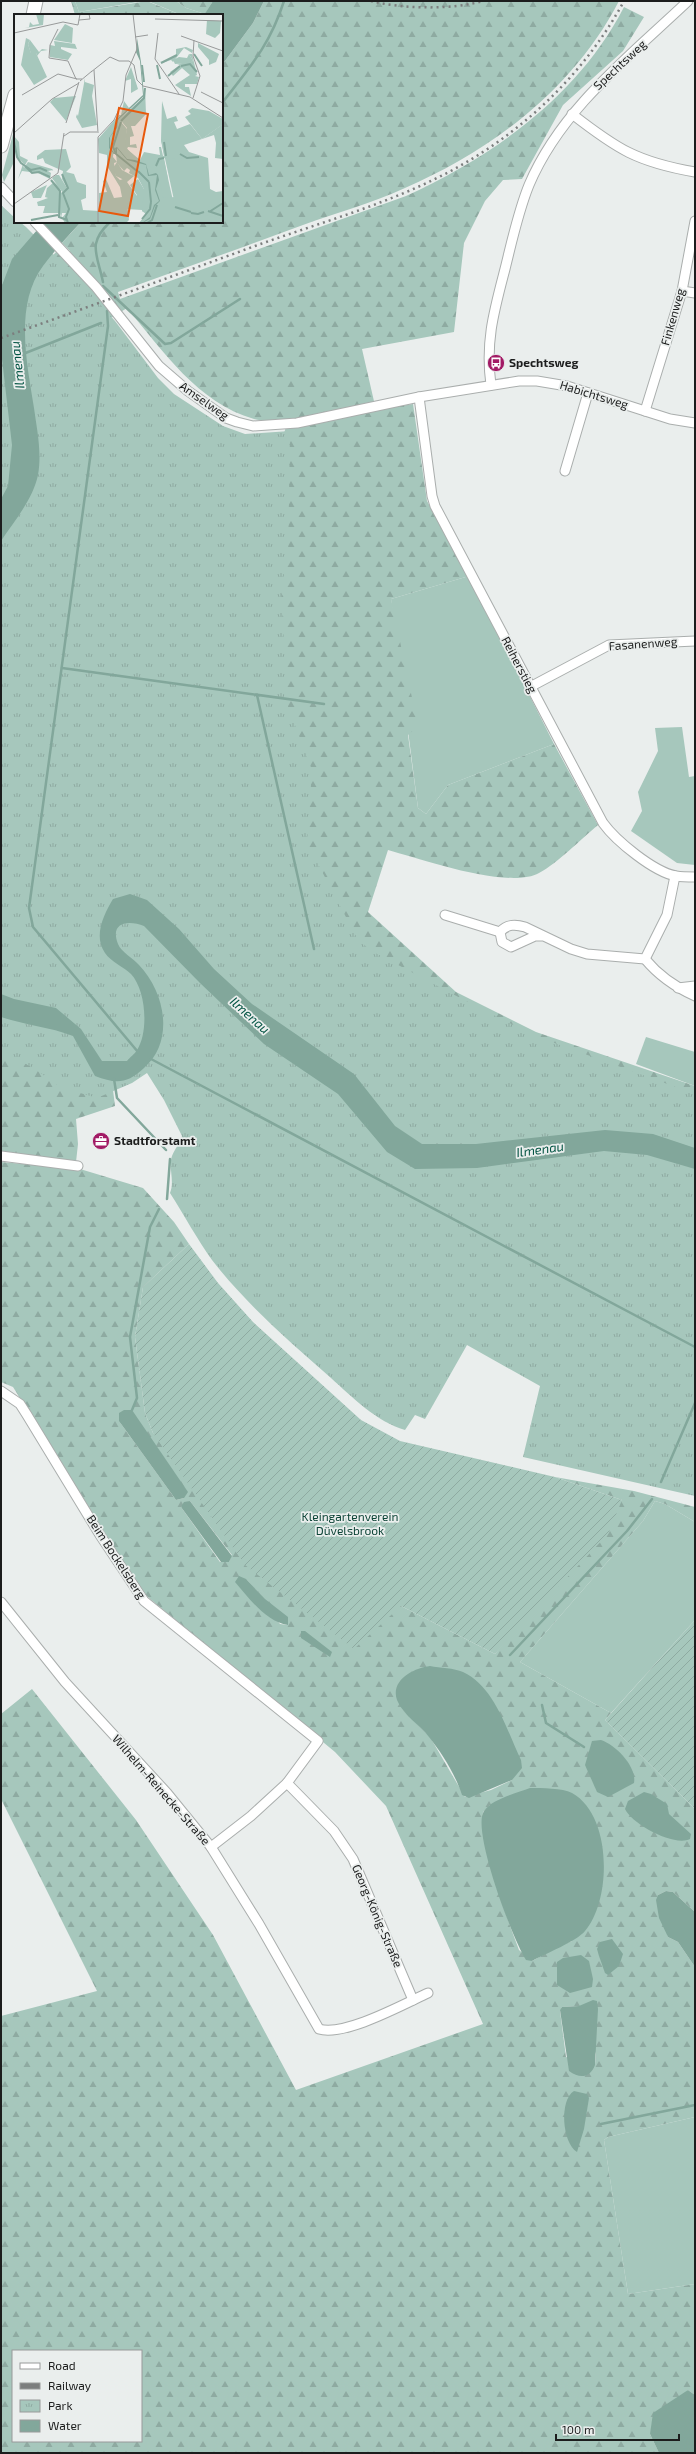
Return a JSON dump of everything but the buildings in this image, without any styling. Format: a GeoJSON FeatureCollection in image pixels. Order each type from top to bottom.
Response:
{"type":"FeatureCollection","features":[{"type":"Feature","properties":{"kind":"main road"},"geometry":{"type":"LineString","coordinates":[[33,14],[36,1]]}},
{"type":"Feature","properties":{"kind":"main road"},"geometry":{"type":"LineString","coordinates":[[1,146],[14,99]]}},
{"type":"Feature","properties":{"kind":"street","name":"Spechtsweg"},"geometry":{"type":"LineString","coordinates":[[491,385],[488,362],[491,322],[521,207],[540,161],[572,114],[584,100],[688,1]]}},
{"type":"Feature","properties":{"kind":"street"},"geometry":{"type":"LineString","coordinates":[[572,114],[613,145],[632,155],[670,168],[695,172]]}},
{"type":"Feature","properties":{"kind":"street"},"geometry":{"type":"LineString","coordinates":[[1,187],[14,201]]}},
{"type":"Feature","properties":{"kind":"street","name":"Finkenweg"},"geometry":{"type":"LineString","coordinates":[[644,411],[682,291],[695,221]]}},
{"type":"Feature","properties":{"kind":"street","name":"Amselweg"},"geometry":{"type":"LineString","coordinates":[[36,223],[67,254],[114,308],[167,374],[216,411],[237,422],[253,426],[297,423],[419,397],[491,385]]}},
{"type":"Feature","properties":{"kind":"street"},"geometry":{"type":"LineString","coordinates":[[682,291],[695,293]]}},
{"type":"Feature","properties":{"kind":"street","name":"Habichtsweg"},"geometry":{"type":"LineString","coordinates":[[491,385],[537,381],[567,386],[644,411],[695,423]]}},
{"type":"Feature","properties":{"kind":"street"},"geometry":{"type":"LineString","coordinates":[[565,471],[588,393]]}},
{"type":"Feature","properties":{"kind":"street","name":"Reiherstieg"},"geometry":{"type":"LineString","coordinates":[[419,397],[432,496],[436,506],[530,687],[610,833],[659,870],[675,876],[695,877]]}},
{"type":"Feature","properties":{"kind":"street","name":"Fasanenweg"},"geometry":{"type":"LineString","coordinates":[[530,687],[609,645],[695,641]]}},
{"type":"Feature","properties":{"kind":"street"},"geometry":{"type":"LineString","coordinates":[[645,959],[667,915],[675,876]]}},
{"type":"Feature","properties":{"kind":"street"},"geometry":{"type":"LineString","coordinates":[[445,915],[500,932]]}},
{"type":"Feature","properties":{"kind":"street"},"geometry":{"type":"LineString","coordinates":[[500,932],[510,925],[518,925],[586,954],[645,959],[656,972],[678,988],[695,996]]}},
{"type":"Feature","properties":{"kind":"street"},"geometry":{"type":"LineString","coordinates":[[500,932],[502,942],[511,947],[535,936],[543,936]]}},
{"type":"Feature","properties":{"kind":"street"},"geometry":{"type":"LineString","coordinates":[[678,988],[695,986]]}},
{"type":"Feature","properties":{"kind":"street"},"geometry":{"type":"LineString","coordinates":[[1,1156],[78,1166]]}},
{"type":"Feature","properties":{"kind":"street","name":"Beim Bockelsberg"},"geometry":{"type":"LineString","coordinates":[[1,1391],[20,1404],[100,1535],[144,1601],[318,1741],[287,1783]]}},
{"type":"Feature","properties":{"kind":"street","name":"Wilhelm-Reinecke-Straße"},"geometry":{"type":"LineString","coordinates":[[1,1602],[64,1682],[167,1793],[211,1847],[259,1924],[319,2029],[327,2031],[375,2017],[413,2000]]}},
{"type":"Feature","properties":{"kind":"street"},"geometry":{"type":"LineString","coordinates":[[211,1847],[251,1816],[287,1783]]}},
{"type":"Feature","properties":{"kind":"street","name":"Georg-König-Straße"},"geometry":{"type":"LineString","coordinates":[[287,1783],[334,1831],[353,1859],[413,2000]]}},
{"type":"Feature","properties":{"kind":"street"},"geometry":{"type":"LineString","coordinates":[[413,2000],[428,1993]]}},
{"type":"Feature","properties":{"kind":"green space"},"geometry":{"type":"Polygon","coordinates":[[[71,1],[75,1],[79,12],[147,1],[179,14],[75,14],[71,1]]]}},
{"type":"Feature","properties":{"kind":"green space"},"geometry":{"type":"Polygon","coordinates":[[[75,1],[143,1],[79,12],[75,1]]]}},
{"type":"Feature","properties":{"kind":"green space"},"geometry":{"type":"Polygon","coordinates":[[[148,1],[176,1],[186,8],[205,14],[179,14],[148,1]]]}},
{"type":"Feature","properties":{"kind":"green space"},"geometry":{"type":"Polygon","coordinates":[[[176,1],[213,1],[205,14],[186,8],[176,1]]]}},
{"type":"Feature","properties":{"kind":"green space"},"geometry":{"type":"Polygon","coordinates":[[[264,1],[619,1],[579,62],[555,88],[528,113],[500,135],[469,155],[438,173],[380,198],[118,292],[120,299],[406,196],[439,180],[502,142],[531,120],[558,95],[583,68],[605,39],[624,7],[644,17],[623,51],[563,105],[522,179],[503,180],[485,201],[464,243],[454,332],[362,349],[376,410],[413,404],[427,501],[469,576],[391,599],[418,726],[408,735],[418,808],[426,814],[448,785],[554,744],[598,825],[546,869],[539,873],[525,877],[507,878],[487,876],[442,866],[388,850],[368,912],[456,992],[536,1032],[695,1086],[695,1148],[415,994],[354,937],[297,839],[282,686],[273,566],[282,440],[288,420],[266,421],[254,419],[234,411],[216,401],[183,374],[127,308],[52,355],[42,267],[57,251],[63,257],[70,251],[62,243],[80,223],[223,223],[223,64],[253,23],[264,1]]]}},
{"type":"Feature","properties":{"kind":"green space"},"geometry":{"type":"Polygon","coordinates":[[[14,131],[14,162],[4,182],[2,175],[14,131]]]}},
{"type":"Feature","properties":{"kind":"green space"},"geometry":{"type":"Polygon","coordinates":[[[1,205],[14,217],[14,223],[21,223],[26,227],[73,274],[115,321],[158,378],[174,394],[223,426],[245,434],[290,431],[288,558],[281,587],[286,682],[284,696],[312,770],[307,843],[357,938],[370,950],[479,1008],[538,1037],[695,1094],[695,1496],[523,1457],[540,1386],[467,1345],[425,1419],[415,1415],[405,1430],[375,1415],[347,1393],[268,1322],[239,1292],[206,1252],[170,1193],[172,1184],[171,1160],[182,1136],[164,1100],[147,1073],[132,1083],[97,1098],[60,1087],[35,1069],[1,1051],[1,205]]]}},
{"type":"Feature","properties":{"kind":"green space"},"geometry":{"type":"Polygon","coordinates":[[[469,576],[554,744],[448,785],[426,814],[418,808],[391,599],[469,576]]]}},
{"type":"Feature","properties":{"kind":"green space"},"geometry":{"type":"Polygon","coordinates":[[[682,727],[689,777],[695,776],[695,865],[677,863],[631,831],[642,811],[638,792],[658,751],[655,728],[682,727]]]}},
{"type":"Feature","properties":{"kind":"green space"},"geometry":{"type":"Polygon","coordinates":[[[1,1019],[112,1082],[115,1106],[76,1119],[78,1144],[76,1162],[1,1153],[1,1019]]]}},
{"type":"Feature","properties":{"kind":"green space"},"geometry":{"type":"Polygon","coordinates":[[[646,1037],[695,1052],[695,1086],[636,1064],[646,1037]]]}},
{"type":"Feature","properties":{"kind":"green space"},"geometry":{"type":"Polygon","coordinates":[[[1,1162],[80,1169],[143,1188],[174,1222],[189,1244],[143,1287],[135,1337],[145,1413],[153,1433],[401,1606],[495,1654],[622,1500],[555,1477],[634,1491],[695,1507],[695,1522],[665,1504],[655,1501],[643,1521],[520,1662],[611,1713],[605,1720],[695,1809],[695,1912],[673,1892],[666,1891],[658,1895],[668,1937],[678,1942],[695,1967],[695,2117],[608,2137],[604,2140],[628,2294],[695,2284],[695,2395],[688,2390],[650,2434],[659,2453],[1,2453],[1,2016],[97,1991],[1,1799],[1,1714],[32,1689],[136,1820],[213,1935],[296,2090],[483,2024],[386,1806],[335,1752],[143,1593],[13,1387],[1,1382],[1,1162]],[[119,1421],[176,1500],[184,1498],[119,1421]],[[190,1501],[181,1507],[220,1562],[229,1562],[232,1555],[190,1501]],[[246,1579],[280,1624],[288,1625],[246,1579]],[[402,1709],[430,1737],[465,1797],[491,1790],[512,1780],[402,1709]],[[490,1805],[483,1812],[482,1822],[497,1889],[519,1950],[532,1961],[559,1946],[572,1941],[490,1805]],[[579,2006],[562,2007],[560,2011],[566,2057],[595,2065],[596,2054],[579,2006]]]}},
{"type":"Feature","properties":{"kind":"green space","name":"Kleingartenverein Düvelsbrook"},"geometry":{"type":"Polygon","coordinates":[[[189,1244],[218,1283],[253,1322],[361,1420],[400,1441],[555,1477],[622,1500],[608,1534],[495,1654],[401,1606],[354,1649],[245,1565],[153,1433],[145,1413],[135,1337],[143,1287],[189,1244]]]}},
{"type":"Feature","properties":{"kind":"green space"},"geometry":{"type":"Polygon","coordinates":[[[655,1501],[665,1504],[695,1522],[695,1620],[611,1713],[520,1662],[643,1521],[655,1501]]]}},
{"type":"Feature","properties":{"kind":"green space"},"geometry":{"type":"Polygon","coordinates":[[[695,1620],[695,1809],[605,1720],[695,1620]]]}},
{"type":"Feature","properties":{"kind":"green space"},"geometry":{"type":"Polygon","coordinates":[[[695,2117],[695,2284],[628,2294],[604,2140],[608,2137],[695,2117]]]}},
{"type":"Feature","properties":{"kind":"water"},"geometry":{"type":"Polygon","coordinates":[[[213,1],[264,1],[253,23],[223,64],[223,14],[205,14],[213,1]]]}},
{"type":"Feature","properties":{"kind":"water","name":"Ilmenau"},"geometry":{"type":"Polygon","coordinates":[[[43,223],[80,223],[56,249],[43,266],[34,281],[28,298],[25,335],[26,354],[39,441],[38,475],[36,484],[28,501],[1,541],[1,499],[8,486],[12,445],[2,359],[1,288],[12,259],[43,223]]]}},
{"type":"Feature","properties":{"kind":"water","name":"Ilmenau"},"geometry":{"type":"Polygon","coordinates":[[[130,894],[147,900],[179,929],[214,969],[252,1004],[354,1074],[395,1126],[422,1144],[476,1144],[605,1130],[653,1134],[695,1148],[695,1169],[647,1155],[604,1151],[477,1168],[415,1169],[387,1152],[338,1094],[264,1044],[200,983],[144,926],[133,923],[122,924],[116,931],[116,936],[120,947],[139,965],[148,976],[155,989],[163,1016],[163,1031],[160,1044],[154,1057],[144,1068],[127,1080],[115,1081],[95,1076],[73,1036],[55,1030],[1,1017],[1,994],[14,999],[56,1008],[81,1029],[102,1061],[127,1061],[136,1051],[141,1042],[144,1022],[143,1000],[136,981],[131,974],[105,953],[100,940],[100,932],[103,918],[113,899],[130,894]]]}},
{"type":"Feature","properties":{"kind":"water"},"geometry":{"type":"Polygon","coordinates":[[[124,1410],[132,1410],[188,1492],[184,1498],[176,1500],[119,1421],[119,1413],[124,1410]]]}},
{"type":"Feature","properties":{"kind":"water"},"geometry":{"type":"Polygon","coordinates":[[[190,1501],[232,1556],[229,1562],[221,1562],[181,1507],[184,1502],[190,1501]]]}},
{"type":"Feature","properties":{"kind":"water"},"geometry":{"type":"Polygon","coordinates":[[[239,1576],[246,1579],[265,1599],[288,1617],[288,1625],[272,1619],[252,1602],[235,1582],[239,1576]]]}},
{"type":"Feature","properties":{"kind":"water"},"geometry":{"type":"Polygon","coordinates":[[[301,1631],[305,1631],[332,1652],[330,1657],[301,1638],[301,1631]]]}},
{"type":"Feature","properties":{"kind":"water"},"geometry":{"type":"Polygon","coordinates":[[[430,1666],[463,1672],[484,1688],[492,1699],[505,1723],[521,1760],[522,1768],[512,1780],[469,1798],[462,1795],[439,1750],[407,1715],[397,1700],[396,1693],[400,1681],[405,1676],[417,1669],[430,1666]]]}},
{"type":"Feature","properties":{"kind":"water"},"geometry":{"type":"Polygon","coordinates":[[[601,1740],[613,1747],[624,1757],[632,1770],[634,1777],[634,1783],[608,1797],[597,1792],[585,1765],[592,1741],[601,1740]]]}},
{"type":"Feature","properties":{"kind":"water"},"geometry":{"type":"Polygon","coordinates":[[[530,1788],[568,1791],[585,1804],[595,1819],[601,1838],[604,1858],[600,1899],[594,1917],[585,1931],[568,1943],[532,1961],[526,1960],[520,1949],[495,1885],[483,1839],[482,1822],[484,1811],[493,1803],[530,1788]]]}},
{"type":"Feature","properties":{"kind":"water"},"geometry":{"type":"Polygon","coordinates":[[[644,1792],[651,1794],[667,1804],[669,1814],[691,1834],[690,1839],[683,1841],[664,1837],[644,1827],[629,1815],[625,1809],[628,1801],[644,1792]]]}},
{"type":"Feature","properties":{"kind":"water"},"geometry":{"type":"Polygon","coordinates":[[[666,1891],[673,1892],[695,1912],[695,1967],[678,1942],[668,1937],[659,1918],[656,1900],[658,1895],[666,1891]]]}},
{"type":"Feature","properties":{"kind":"water"},"geometry":{"type":"Polygon","coordinates":[[[612,1939],[623,1954],[619,1966],[608,1975],[605,1973],[597,1949],[600,1942],[612,1939]]]}},
{"type":"Feature","properties":{"kind":"water"},"geometry":{"type":"Polygon","coordinates":[[[581,1955],[589,1961],[593,1979],[592,1987],[570,1993],[557,1985],[557,1962],[563,1958],[581,1955]]]}},
{"type":"Feature","properties":{"kind":"water"},"geometry":{"type":"Polygon","coordinates":[[[593,2000],[597,2001],[598,2009],[595,2065],[590,2073],[581,2076],[573,2074],[569,2071],[560,2010],[562,2007],[579,2006],[593,2000]]]}},
{"type":"Feature","properties":{"kind":"water"},"geometry":{"type":"Polygon","coordinates":[[[574,2091],[587,2094],[589,2098],[584,2129],[577,2152],[568,2140],[564,2122],[566,2103],[569,2096],[574,2091]]]}},
{"type":"Feature","properties":{"kind":"water"},"geometry":{"type":"Polygon","coordinates":[[[688,2390],[695,2395],[695,2453],[659,2453],[650,2434],[653,2413],[688,2390]]]}},
{"type":"Feature","properties":{"kind":"waterway"},"geometry":{"type":"LineString","coordinates":[[223,102],[250,67],[266,43],[284,1]]}},
{"type":"Feature","properties":{"kind":"waterway"},"geometry":{"type":"LineString","coordinates":[[103,282],[97,256],[96,243],[98,237],[109,223]]}},
{"type":"Feature","properties":{"kind":"waterway"},"geometry":{"type":"LineString","coordinates":[[103,286],[165,344],[171,343],[240,299]]}},
{"type":"Feature","properties":{"kind":"waterway"},"geometry":{"type":"LineString","coordinates":[[107,311],[108,326],[29,908],[33,927],[138,1052]]}},
{"type":"Feature","properties":{"kind":"waterway","name":"Ilmenau"},"geometry":{"type":"LineString","coordinates":[[23,354],[101,323]]}},
{"type":"Feature","properties":{"kind":"waterway"},"geometry":{"type":"LineString","coordinates":[[62,668],[324,704]]}},
{"type":"Feature","properties":{"kind":"waterway"},"geometry":{"type":"LineString","coordinates":[[257,695],[314,949]]}},
{"type":"Feature","properties":{"kind":"waterway"},"geometry":{"type":"LineString","coordinates":[[151,1059],[695,1347]]}},
{"type":"Feature","properties":{"kind":"waterway"},"geometry":{"type":"LineString","coordinates":[[114,1079],[117,1098],[166,1150]]}},
{"type":"Feature","properties":{"kind":"waterway"},"geometry":{"type":"LineString","coordinates":[[167,1199],[170,1159]]}},
{"type":"Feature","properties":{"kind":"waterway"},"geometry":{"type":"LineString","coordinates":[[132,1410],[137,1398],[130,1337],[150,1227],[159,1209]]}},
{"type":"Feature","properties":{"kind":"waterway"},"geometry":{"type":"LineString","coordinates":[[661,1482],[695,1403]]}},
{"type":"Feature","properties":{"kind":"waterway"},"geometry":{"type":"LineString","coordinates":[[510,1655],[627,1531],[652,1499]]}},
{"type":"Feature","properties":{"kind":"waterway"},"geometry":{"type":"LineString","coordinates":[[542,1705],[546,1723],[584,1747]]}},
{"type":"Feature","properties":{"kind":"waterway"},"geometry":{"type":"LineString","coordinates":[[601,2124],[695,2105]]}},
{"type":"Feature","properties":{"kind":"railway"},"geometry":{"type":"LineString","coordinates":[[371,1],[383,4],[412,7],[457,6],[483,1]]}},
{"type":"Feature","properties":{"kind":"railway"},"geometry":{"type":"LineString","coordinates":[[1,338],[255,246],[371,206],[439,177],[467,162],[521,125],[568,80],[589,55],[624,1]]}},
{"type":"Feature","properties":{"kind":"place","name":"Spechtsweg"},"geometry":{"type":"Point","coordinates":[496,363]}},
{"type":"Feature","properties":{"kind":"place","name":"Stadtforstamt"},"geometry":{"type":"Point","coordinates":[101,1141]}}]}
